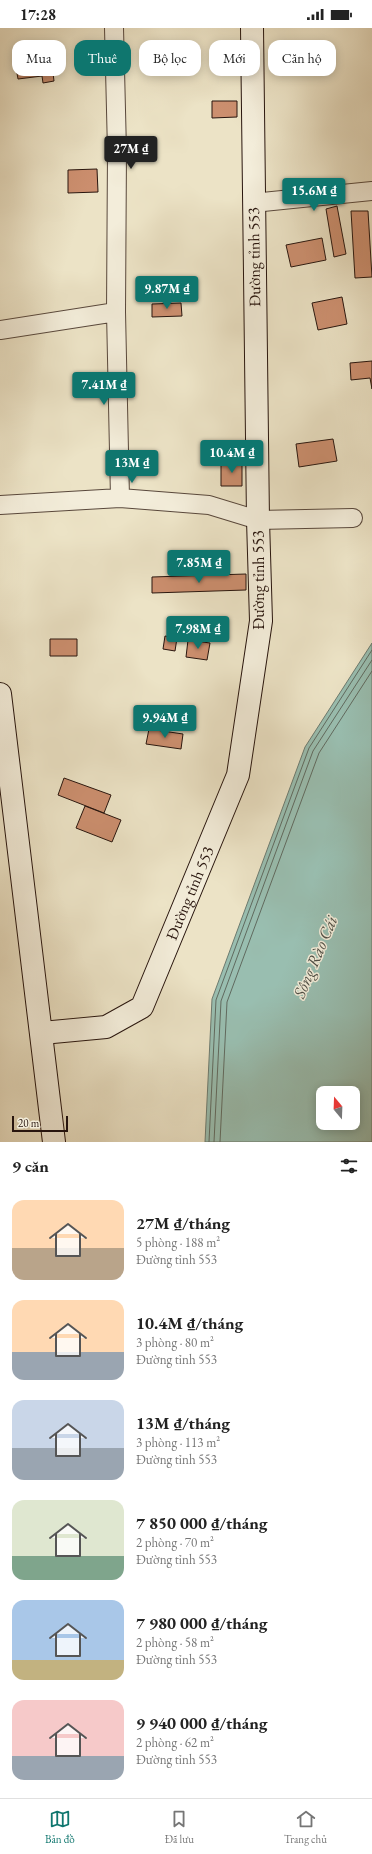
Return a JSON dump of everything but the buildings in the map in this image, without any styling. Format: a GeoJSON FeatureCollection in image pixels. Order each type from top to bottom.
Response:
{"type":"FeatureCollection","features":[{"type":"Feature","properties":{"kind":"street"},"geometry":{"type":"LineString","coordinates":[[114,28],[117,151],[116,312],[120,498]]}},
{"type":"Feature","properties":{"kind":"street","name":"Đường tỉnh 553"},"geometry":{"type":"LineString","coordinates":[[42,1033],[106,1027],[142,1006],[238,775],[261,621],[253,203],[252,28]]}},
{"type":"Feature","properties":{"kind":"street"},"geometry":{"type":"LineString","coordinates":[[253,203],[372,191]]}},
{"type":"Feature","properties":{"kind":"street"},"geometry":{"type":"LineString","coordinates":[[0,330],[116,312]]}},
{"type":"Feature","properties":{"kind":"street"},"geometry":{"type":"LineString","coordinates":[[0,505],[120,498],[209,504],[258,520],[353,518]]}},
{"type":"Feature","properties":{"kind":"street"},"geometry":{"type":"LineString","coordinates":[[0,694],[54,1142]]}},
{"type":"Feature","properties":{"kind":"water","name":"Sông Rào Cái"},"geometry":{"type":"Polygon","coordinates":[[[372,643],[372,1142],[205,1142],[212,999],[305,747],[372,643]]]}}]}
